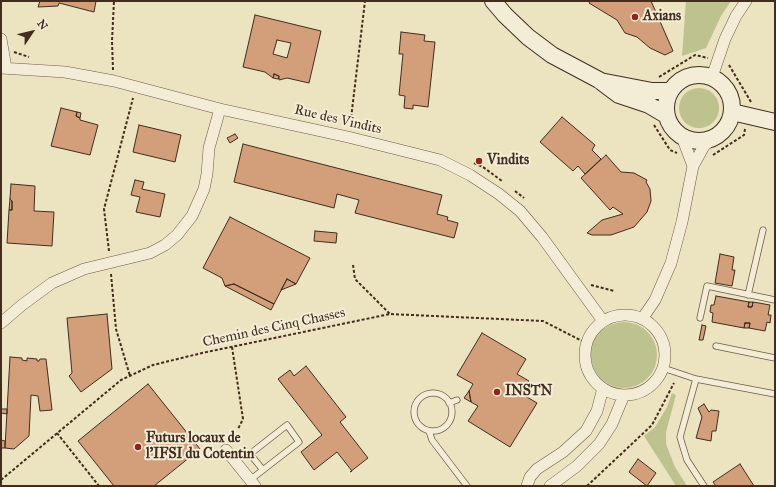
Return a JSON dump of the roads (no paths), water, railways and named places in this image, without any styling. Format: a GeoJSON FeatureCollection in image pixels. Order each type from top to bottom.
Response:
{"type":"FeatureCollection","features":[{"type":"Feature","properties":{"kind":"main road"},"geometry":{"type":"LineString","coordinates":[[493,1],[505,15],[552,55],[599,80],[619,95],[649,105],[666,115]]}},
{"type":"Feature","properties":{"kind":"main road"},"geometry":{"type":"LineString","coordinates":[[700,74],[712,77],[721,83],[728,91],[732,102],[732,112],[725,128],[712,139],[696,141],[682,137],[672,128],[666,115],[666,103],[670,91],[679,81],[689,76],[700,74]]}},
{"type":"Feature","properties":{"kind":"main road"},"geometry":{"type":"LineString","coordinates":[[599,80],[652,91],[670,91]]}},
{"type":"Feature","properties":{"kind":"main road"},"geometry":{"type":"LineString","coordinates":[[732,112],[775,122]]}},
{"type":"Feature","properties":{"kind":"street"},"geometry":{"type":"LineString","coordinates":[[712,77],[725,39],[736,16],[746,1]]}},
{"type":"Feature","properties":{"kind":"street"},"geometry":{"type":"LineString","coordinates":[[1,40],[4,68]]}},
{"type":"Feature","properties":{"kind":"street","name":"Rue des Vindits"},"geometry":{"type":"LineString","coordinates":[[4,68],[65,72],[114,81],[220,109],[348,137],[440,160],[470,175],[499,194],[520,211],[537,231],[603,321]]}},
{"type":"Feature","properties":{"kind":"street"},"geometry":{"type":"LineString","coordinates":[[1,323],[22,304],[52,283],[84,269],[150,253],[165,245],[177,235],[192,216],[204,189],[209,148],[220,109]]}},
{"type":"Feature","properties":{"kind":"street"},"geometry":{"type":"LineString","coordinates":[[682,137],[694,166]]}},
{"type":"Feature","properties":{"kind":"street"},"geometry":{"type":"LineString","coordinates":[[642,319],[655,300],[673,257],[694,166],[704,146],[712,139]]}},
{"type":"Feature","properties":{"kind":"street"},"geometry":{"type":"LineString","coordinates":[[622,315],[629,315],[642,319],[652,325],[659,334],[664,345],[665,356],[663,368],[659,377],[644,390],[624,395],[617,394],[603,388],[593,380],[587,368],[585,356],[586,343],[593,331],[603,321],[622,315]]}},
{"type":"Feature","properties":{"kind":"street"},"geometry":{"type":"LineString","coordinates":[[527,486],[530,477],[538,469],[563,452],[586,431],[597,411],[603,388]]}},
{"type":"Feature","properties":{"kind":"street"},"geometry":{"type":"LineString","coordinates":[[550,486],[577,466],[599,444],[612,424],[624,395]]}},
{"type":"Feature","properties":{"kind":"street"},"geometry":{"type":"LineString","coordinates":[[226,450],[252,483]]}},
{"type":"Feature","properties":{"kind":"lane"},"geometry":{"type":"LineString","coordinates":[[748,295],[763,230]]}},
{"type":"Feature","properties":{"kind":"lane"},"geometry":{"type":"LineString","coordinates":[[700,318],[707,286],[775,300]]}},
{"type":"Feature","properties":{"kind":"lane"},"geometry":{"type":"LineString","coordinates":[[716,346],[775,358]]}},
{"type":"Feature","properties":{"kind":"lane"},"geometry":{"type":"LineString","coordinates":[[663,368],[696,379],[775,394]]}},
{"type":"Feature","properties":{"kind":"lane"},"geometry":{"type":"LineString","coordinates":[[696,379],[680,437],[687,460],[704,486]]}},
{"type":"Feature","properties":{"kind":"lane"},"geometry":{"type":"LineString","coordinates":[[429,394],[440,395],[449,403],[452,414],[447,426],[442,430],[429,431],[418,425],[415,420],[414,409],[416,404],[423,396],[429,394]]}},
{"type":"Feature","properties":{"kind":"lane"},"geometry":{"type":"LineString","coordinates":[[449,403],[457,400]]}},
{"type":"Feature","properties":{"kind":"lane"},"geometry":{"type":"LineString","coordinates":[[252,483],[263,470],[300,442],[287,426],[250,454],[263,470]]}},
{"type":"Feature","properties":{"kind":"lane"},"geometry":{"type":"LineString","coordinates":[[429,431],[432,440],[467,486]]}},
{"type":"Feature","properties":{"kind":"place","name":"Axians"},"geometry":{"type":"Point","coordinates":[635,17]}},
{"type":"Feature","properties":{"kind":"place","name":"Vindits"},"geometry":{"type":"Point","coordinates":[479,161]}},
{"type":"Feature","properties":{"kind":"place","name":"INSTN"},"geometry":{"type":"Point","coordinates":[497,392]}},
{"type":"Feature","properties":{"kind":"place","name":"Futurs locaux de l'IFSI du Cotentin"},"geometry":{"type":"Point","coordinates":[138,447]}}]}
